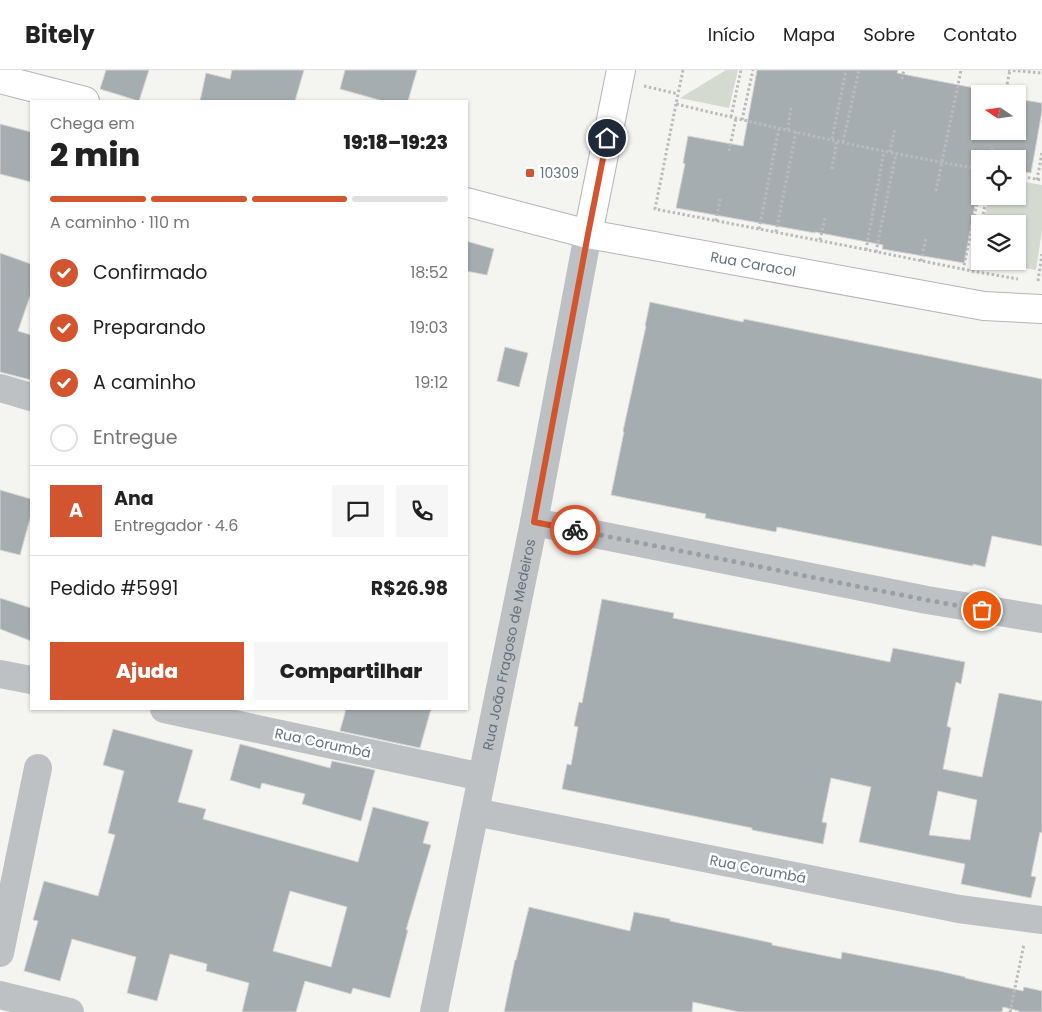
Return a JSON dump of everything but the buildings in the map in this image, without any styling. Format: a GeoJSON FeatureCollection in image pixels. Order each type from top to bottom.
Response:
{"type":"FeatureCollection","features":[{"type":"Feature","properties":{"kind":"street","name":"Rua João Fragoso de Medeiros"},"geometry":{"type":"LineString","coordinates":[[434,1012],[534,522],[620,75]]}},
{"type":"Feature","properties":{"kind":"street"},"geometry":{"type":"LineString","coordinates":[[0,79],[81,100]]}},
{"type":"Feature","properties":{"kind":"street","name":"Rua Caracol"},"geometry":{"type":"LineString","coordinates":[[468,203],[588,234],[984,306],[1042,309]]}},
{"type":"Feature","properties":{"kind":"street"},"geometry":{"type":"LineString","coordinates":[[0,388],[30,397]]}},
{"type":"Feature","properties":{"kind":"street"},"geometry":{"type":"LineString","coordinates":[[534,522],[927,600],[1042,619]]}},
{"type":"Feature","properties":{"kind":"street"},"geometry":{"type":"LineString","coordinates":[[0,674],[30,680]]}},
{"type":"Feature","properties":{"kind":"street","name":"Rua Corumbá"},"geometry":{"type":"LineString","coordinates":[[169,710],[482,777]]}},
{"type":"Feature","properties":{"kind":"street"},"geometry":{"type":"LineString","coordinates":[[0,953],[38,768]]}},
{"type":"Feature","properties":{"kind":"street","name":"Rua Corumbá"},"geometry":{"type":"LineString","coordinates":[[475,812],[959,909],[1036,919]]}},
{"type":"Feature","properties":{"kind":"street"},"geometry":{"type":"LineString","coordinates":[[0,995],[70,1012]]}},
{"type":"Feature","properties":{"kind":"path"},"geometry":{"type":"LineString","coordinates":[[683,70],[655,209],[820,240],[964,270],[1025,280]]}},
{"type":"Feature","properties":{"kind":"path"},"geometry":{"type":"LineString","coordinates":[[731,117],[741,70]]}},
{"type":"Feature","properties":{"kind":"path"},"geometry":{"type":"LineString","coordinates":[[742,120],[753,70]]}},
{"type":"Feature","properties":{"kind":"path"},"geometry":{"type":"LineString","coordinates":[[832,139],[846,70]]}},
{"type":"Feature","properties":{"kind":"path"},"geometry":{"type":"LineString","coordinates":[[843,142],[859,70]]}},
{"type":"Feature","properties":{"kind":"path"},"geometry":{"type":"LineString","coordinates":[[902,78],[904,70]]}},
{"type":"Feature","properties":{"kind":"path"},"geometry":{"type":"LineString","coordinates":[[936,190],[961,70]]}},
{"type":"Feature","properties":{"kind":"path"},"geometry":{"type":"LineString","coordinates":[[1006,85],[1009,70],[1042,73]]}},
{"type":"Feature","properties":{"kind":"path"},"geometry":{"type":"LineString","coordinates":[[620,75],[678,94]]}},
{"type":"Feature","properties":{"kind":"path"},"geometry":{"type":"LineString","coordinates":[[676,104],[884,151],[971,167]]}},
{"type":"Feature","properties":{"kind":"path"},"geometry":{"type":"LineString","coordinates":[[788,130],[791,106]]}},
{"type":"Feature","properties":{"kind":"path"},"geometry":{"type":"LineString","coordinates":[[729,151],[736,118]]}},
{"type":"Feature","properties":{"kind":"path"},"geometry":{"type":"LineString","coordinates":[[760,229],[779,128]]}},
{"type":"Feature","properties":{"kind":"path"},"geometry":{"type":"LineString","coordinates":[[890,152],[895,128]]}},
{"type":"Feature","properties":{"kind":"path"},"geometry":{"type":"LineString","coordinates":[[776,232],[796,132]]}},
{"type":"Feature","properties":{"kind":"path"},"geometry":{"type":"LineString","coordinates":[[832,169],[837,140]]}},
{"type":"Feature","properties":{"kind":"path"},"geometry":{"type":"LineString","coordinates":[[866,250],[884,151]]}},
{"type":"Feature","properties":{"kind":"path"},"geometry":{"type":"LineString","coordinates":[[876,252],[896,153]]}},
{"type":"Feature","properties":{"kind":"path"},"geometry":{"type":"LineString","coordinates":[[1037,180],[1042,153]]}},
{"type":"Feature","properties":{"kind":"path"},"geometry":{"type":"LineString","coordinates":[[1026,178],[1042,180]]}},
{"type":"Feature","properties":{"kind":"path"},"geometry":{"type":"LineString","coordinates":[[716,221],[720,199]]}},
{"type":"Feature","properties":{"kind":"path"},"geometry":{"type":"LineString","coordinates":[[964,270],[977,205]]}},
{"type":"Feature","properties":{"kind":"path"},"geometry":{"type":"LineString","coordinates":[[820,240],[825,218]]}},
{"type":"Feature","properties":{"kind":"path"},"geometry":{"type":"LineString","coordinates":[[921,261],[926,238]]}},
{"type":"Feature","properties":{"kind":"path"},"geometry":{"type":"LineString","coordinates":[[1038,281],[1042,254]]}},
{"type":"Feature","properties":{"kind":"path"},"geometry":{"type":"LineString","coordinates":[[1010,1012],[1036,919]]}},
{"type":"Feature","properties":{"kind":"shaded area"},"geometry":{"type":"Polygon","coordinates":[[[726,70],[738,70],[729,108],[680,98],[726,70]]]}},
{"type":"Feature","properties":{"kind":"shaded area"},"geometry":{"type":"Polygon","coordinates":[[[1026,182],[1042,185],[1042,231],[1036,270],[1026,268],[1026,215],[985,215],[987,205],[1026,205],[1026,182]]]}},
{"type":"Feature","properties":{"kind":"way so far"},"geometry":{"type":"LineString","coordinates":[[575,530],[982,610]]}},
{"type":"Feature","properties":{"kind":"place","name":"10309"},"geometry":{"type":"Point","coordinates":[530,173]}},
{"type":"Feature","properties":{"kind":"route"},"geometry":{"type":"LineString","coordinates":[[575,530],[534,522],[607,138]]}}]}
